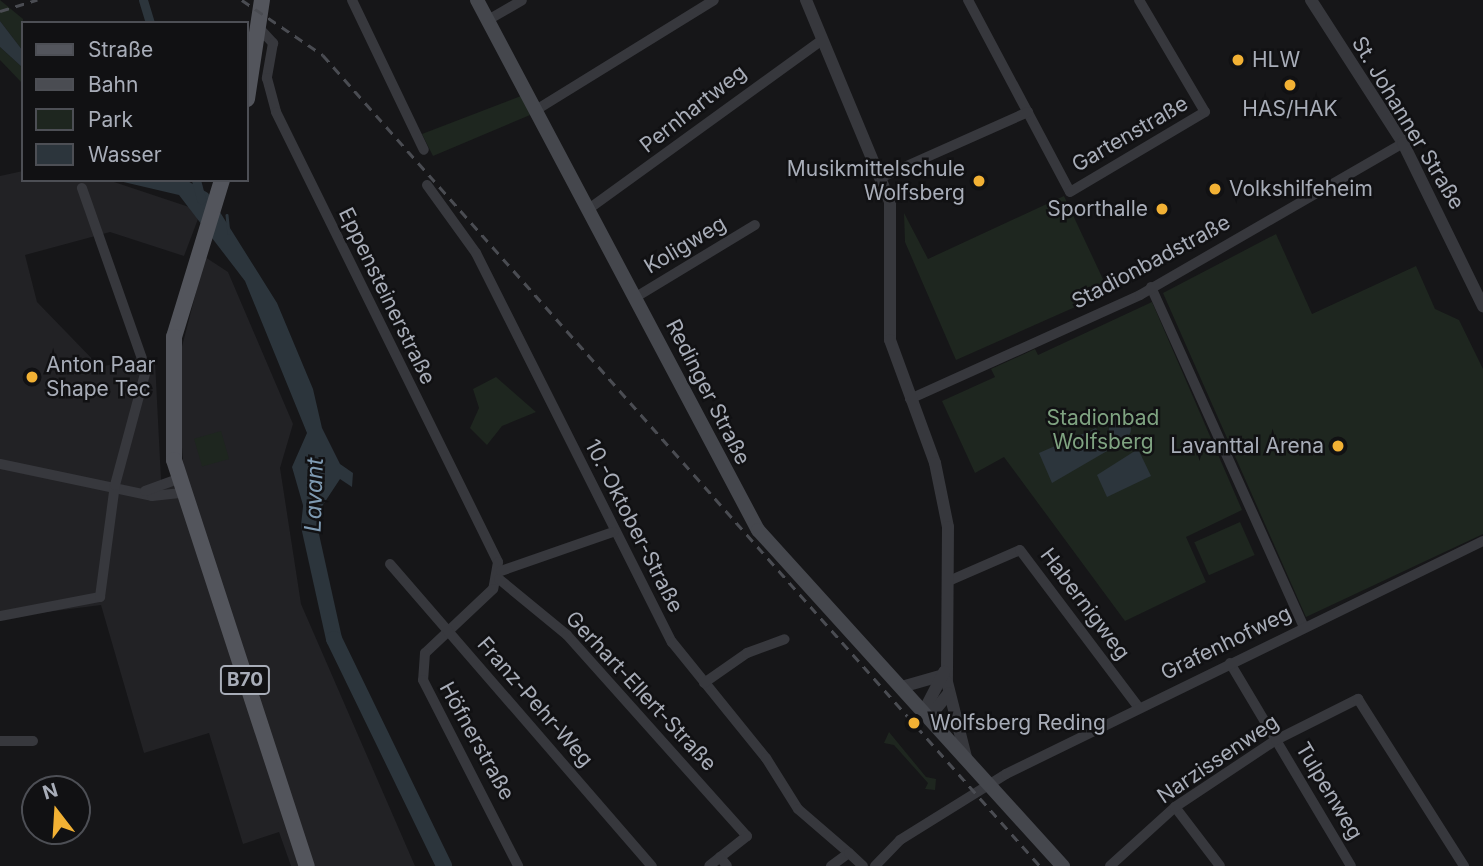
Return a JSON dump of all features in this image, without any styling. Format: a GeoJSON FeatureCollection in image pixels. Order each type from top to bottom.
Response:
{"type":"FeatureCollection","features":[{"type":"Feature","properties":{"kind":"main road"},"geometry":{"type":"LineString","coordinates":[[248,93],[262,0]]}},
{"type":"Feature","properties":{"kind":"main road","name":"Redinger Straße"},"geometry":{"type":"LineString","coordinates":[[477,0],[590,208],[758,530],[905,686],[1063,866]]}},
{"type":"Feature","properties":{"kind":"main road","name":"B70"},"geometry":{"type":"LineString","coordinates":[[222,182],[202,240],[172,353],[170,428],[180,486],[306,866]]}},
{"type":"Feature","properties":{"kind":"street"},"geometry":{"type":"LineString","coordinates":[[352,0],[424,150]]}},
{"type":"Feature","properties":{"kind":"street"},"geometry":{"type":"LineString","coordinates":[[488,20],[522,0]]}},
{"type":"Feature","properties":{"kind":"street"},"geometry":{"type":"LineString","coordinates":[[536,110],[714,0]]}},
{"type":"Feature","properties":{"kind":"street"},"geometry":{"type":"LineString","coordinates":[[806,0],[821,41],[881,177],[892,217],[890,340],[935,463],[951,580],[947,662],[949,692],[966,757]]}},
{"type":"Feature","properties":{"kind":"street"},"geometry":{"type":"LineString","coordinates":[[881,177],[1028,112],[968,0]]}},
{"type":"Feature","properties":{"kind":"street","name":"Gartenstraße"},"geometry":{"type":"LineString","coordinates":[[1028,112],[1070,192],[1205,112],[1139,0]]}},
{"type":"Feature","properties":{"kind":"street","name":"St. Johanner Straße"},"geometry":{"type":"LineString","coordinates":[[1311,0],[1403,143],[1483,306]]}},
{"type":"Feature","properties":{"kind":"street","name":"Eppensteinerstraße"},"geometry":{"type":"LineString","coordinates":[[259,28],[273,43],[267,78],[275,113],[500,575]]}},
{"type":"Feature","properties":{"kind":"street","name":"Pernhartweg"},"geometry":{"type":"LineString","coordinates":[[590,208],[821,41]]}},
{"type":"Feature","properties":{"kind":"street","name":"Stadionbadstraße"},"geometry":{"type":"LineString","coordinates":[[910,399],[1151,287],[1403,143]]}},
{"type":"Feature","properties":{"kind":"street","name":"10.-Oktober-Straße"},"geometry":{"type":"LineString","coordinates":[[427,185],[476,253],[613,532],[672,642],[766,758],[797,809],[863,866]]}},
{"type":"Feature","properties":{"kind":"street"},"geometry":{"type":"LineString","coordinates":[[0,616],[100,597],[115,485],[145,355],[82,188]]}},
{"type":"Feature","properties":{"kind":"street","name":"Koligweg"},"geometry":{"type":"LineString","coordinates":[[636,297],[755,225]]}},
{"type":"Feature","properties":{"kind":"street"},"geometry":{"type":"LineString","coordinates":[[1151,287],[1303,626]]}},
{"type":"Feature","properties":{"kind":"street"},"geometry":{"type":"LineString","coordinates":[[0,464],[145,491],[180,486]]}},
{"type":"Feature","properties":{"kind":"street"},"geometry":{"type":"LineString","coordinates":[[145,491],[180,486]]}},
{"type":"Feature","properties":{"kind":"street"},"geometry":{"type":"LineString","coordinates":[[500,575],[613,532]]}},
{"type":"Feature","properties":{"kind":"street","name":"Grafenhofweg"},"geometry":{"type":"LineString","coordinates":[[875,866],[900,839],[989,784],[1303,626],[1483,541]]}},
{"type":"Feature","properties":{"kind":"street","name":"Habernigweg"},"geometry":{"type":"LineString","coordinates":[[951,580],[1020,551],[1139,708]]}},
{"type":"Feature","properties":{"kind":"street","name":"Franz-Pehr-Weg"},"geometry":{"type":"LineString","coordinates":[[390,564],[652,866]]}},
{"type":"Feature","properties":{"kind":"street","name":"Höfnerstraße"},"geometry":{"type":"LineString","coordinates":[[500,575],[425,653],[425,689],[495,810],[519,866]]}},
{"type":"Feature","properties":{"kind":"street","name":"Gerhart-Ellert-Straße"},"geometry":{"type":"LineString","coordinates":[[500,575],[567,635],[747,836],[720,857]]}},
{"type":"Feature","properties":{"kind":"street"},"geometry":{"type":"LineString","coordinates":[[704,683],[747,653],[785,639]]}},
{"type":"Feature","properties":{"kind":"street"},"geometry":{"type":"LineString","coordinates":[[928,712],[947,662]]}},
{"type":"Feature","properties":{"kind":"street","name":"Tulpenweg"},"geometry":{"type":"LineString","coordinates":[[1230,663],[1351,866]]}},
{"type":"Feature","properties":{"kind":"street"},"geometry":{"type":"LineString","coordinates":[[905,686],[943,675]]}},
{"type":"Feature","properties":{"kind":"street"},"geometry":{"type":"LineString","coordinates":[[928,712],[949,692]]}},
{"type":"Feature","properties":{"kind":"street","name":"Narzissenweg"},"geometry":{"type":"LineString","coordinates":[[1110,866],[1175,807],[1276,740],[1358,699],[1464,866]]}},
{"type":"Feature","properties":{"kind":"street"},"geometry":{"type":"LineString","coordinates":[[0,741],[33,741]]}},
{"type":"Feature","properties":{"kind":"street"},"geometry":{"type":"LineString","coordinates":[[1175,807],[1220,866]]}},
{"type":"Feature","properties":{"kind":"street"},"geometry":{"type":"LineString","coordinates":[[831,866],[849,853]]}},
{"type":"Feature","properties":{"kind":"street"},"geometry":{"type":"LineString","coordinates":[[709,866],[720,857],[727,866]]}},
{"type":"Feature","properties":{"kind":"shaded area"},"geometry":{"type":"Polygon","coordinates":[[[21,171],[21,182],[114,182],[201,211],[184,256],[110,232],[25,255],[37,302],[100,367],[143,357],[155,361],[161,480],[184,473],[176,370],[205,257],[228,272],[293,424],[280,468],[301,604],[415,866],[291,866],[279,832],[243,844],[209,733],[144,753],[101,605],[0,618],[0,176],[21,171]]]}},
{"type":"Feature","properties":{"kind":"green space"},"geometry":{"type":"Polygon","coordinates":[[[0,0],[23,19],[21,48],[0,21],[0,0]]]}},
{"type":"Feature","properties":{"kind":"green space"},"geometry":{"type":"Polygon","coordinates":[[[0,47],[21,66],[21,82],[0,60],[0,47]]]}},
{"type":"Feature","properties":{"kind":"green space"},"geometry":{"type":"Polygon","coordinates":[[[521,96],[530,115],[433,156],[422,134],[521,96]]]}},
{"type":"Feature","properties":{"kind":"green space"},"geometry":{"type":"Polygon","coordinates":[[[1064,196],[1109,292],[956,360],[905,242],[904,213],[928,259],[1064,196]]]}},
{"type":"Feature","properties":{"kind":"green space","name":"Lavanttal Arena"},"geometry":{"type":"Polygon","coordinates":[[[1276,234],[1312,314],[1416,266],[1435,309],[1459,320],[1483,369],[1483,534],[1306,617],[1163,293],[1276,234]]]}},
{"type":"Feature","properties":{"kind":"green space","name":"Stadionbad Wolfsberg"},"geometry":{"type":"Polygon","coordinates":[[[1152,302],[1242,510],[1186,537],[1206,582],[1125,621],[1004,457],[975,473],[942,401],[995,377],[991,369],[1035,349],[1038,355],[1152,302]]]}},
{"type":"Feature","properties":{"kind":"green space"},"geometry":{"type":"Polygon","coordinates":[[[496,377],[536,412],[502,426],[487,445],[470,428],[479,408],[473,389],[496,377]]]}},
{"type":"Feature","properties":{"kind":"green space"},"geometry":{"type":"Polygon","coordinates":[[[221,431],[229,459],[202,467],[194,439],[221,431]]]}},
{"type":"Feature","properties":{"kind":"green space"},"geometry":{"type":"Polygon","coordinates":[[[1240,522],[1255,555],[1209,575],[1194,542],[1240,522]]]}},
{"type":"Feature","properties":{"kind":"green space"},"geometry":{"type":"Polygon","coordinates":[[[889,732],[926,777],[936,779],[935,790],[925,789],[928,783],[894,745],[884,743],[889,732]]]}},
{"type":"Feature","properties":{"kind":"water"},"geometry":{"type":"Polygon","coordinates":[[[0,21],[21,48],[21,66],[0,47],[0,21]]]}},
{"type":"Feature","properties":{"kind":"water"},"geometry":{"type":"Polygon","coordinates":[[[124,182],[189,182],[208,193],[277,303],[313,389],[322,428],[340,464],[353,473],[352,487],[340,479],[309,526],[292,467],[307,433],[245,281],[179,195],[124,182]]]}},
{"type":"Feature","properties":{"kind":"water"},"geometry":{"type":"Polygon","coordinates":[[[1120,418],[1128,421],[1131,429],[1128,437],[1120,440],[1112,437],[1109,429],[1112,421],[1120,418]]]}},
{"type":"Feature","properties":{"kind":"water"},"geometry":{"type":"Polygon","coordinates":[[[1096,428],[1107,451],[1052,483],[1039,453],[1096,428]]]}},
{"type":"Feature","properties":{"kind":"water"},"geometry":{"type":"Polygon","coordinates":[[[1138,449],[1151,476],[1107,497],[1097,475],[1138,449]]]}},
{"type":"Feature","properties":{"kind":"waterway"},"geometry":{"type":"LineString","coordinates":[[143,0],[149,21]]}},
{"type":"Feature","properties":{"kind":"waterway"},"geometry":{"type":"LineString","coordinates":[[197,182],[201,199]]}},
{"type":"Feature","properties":{"kind":"waterway"},"geometry":{"type":"LineString","coordinates":[[227,215],[229,233]]}},
{"type":"Feature","properties":{"kind":"waterway","name":"Lavant"},"geometry":{"type":"LineString","coordinates":[[311,507],[309,526],[334,639],[444,866]]}},
{"type":"Feature","properties":{"kind":"railway"},"geometry":{"type":"LineString","coordinates":[[0,11],[37,0]]}},
{"type":"Feature","properties":{"kind":"railway"},"geometry":{"type":"LineString","coordinates":[[242,0],[323,55],[1040,866]]}},
{"type":"Feature","properties":{"kind":"place","name":"HLW"},"geometry":{"type":"Point","coordinates":[1238,60]}},
{"type":"Feature","properties":{"kind":"place","name":"HAS/HAK"},"geometry":{"type":"Point","coordinates":[1290,85]}},
{"type":"Feature","properties":{"kind":"place","name":"Musikmittelschule Wolfsberg"},"geometry":{"type":"Point","coordinates":[979,181]}},
{"type":"Feature","properties":{"kind":"place","name":"Volkshilfeheim"},"geometry":{"type":"Point","coordinates":[1215,189]}},
{"type":"Feature","properties":{"kind":"place","name":"Sporthalle"},"geometry":{"type":"Point","coordinates":[1162,209]}},
{"type":"Feature","properties":{"kind":"place","name":"Anton Paar Shape Tec"},"geometry":{"type":"Point","coordinates":[32,377]}},
{"type":"Feature","properties":{"kind":"place","name":"Lavanttal Arena"},"geometry":{"type":"Point","coordinates":[1338,446]}},
{"type":"Feature","properties":{"kind":"place","name":"Wolfsberg Reding"},"geometry":{"type":"Point","coordinates":[914,723]}}]}
